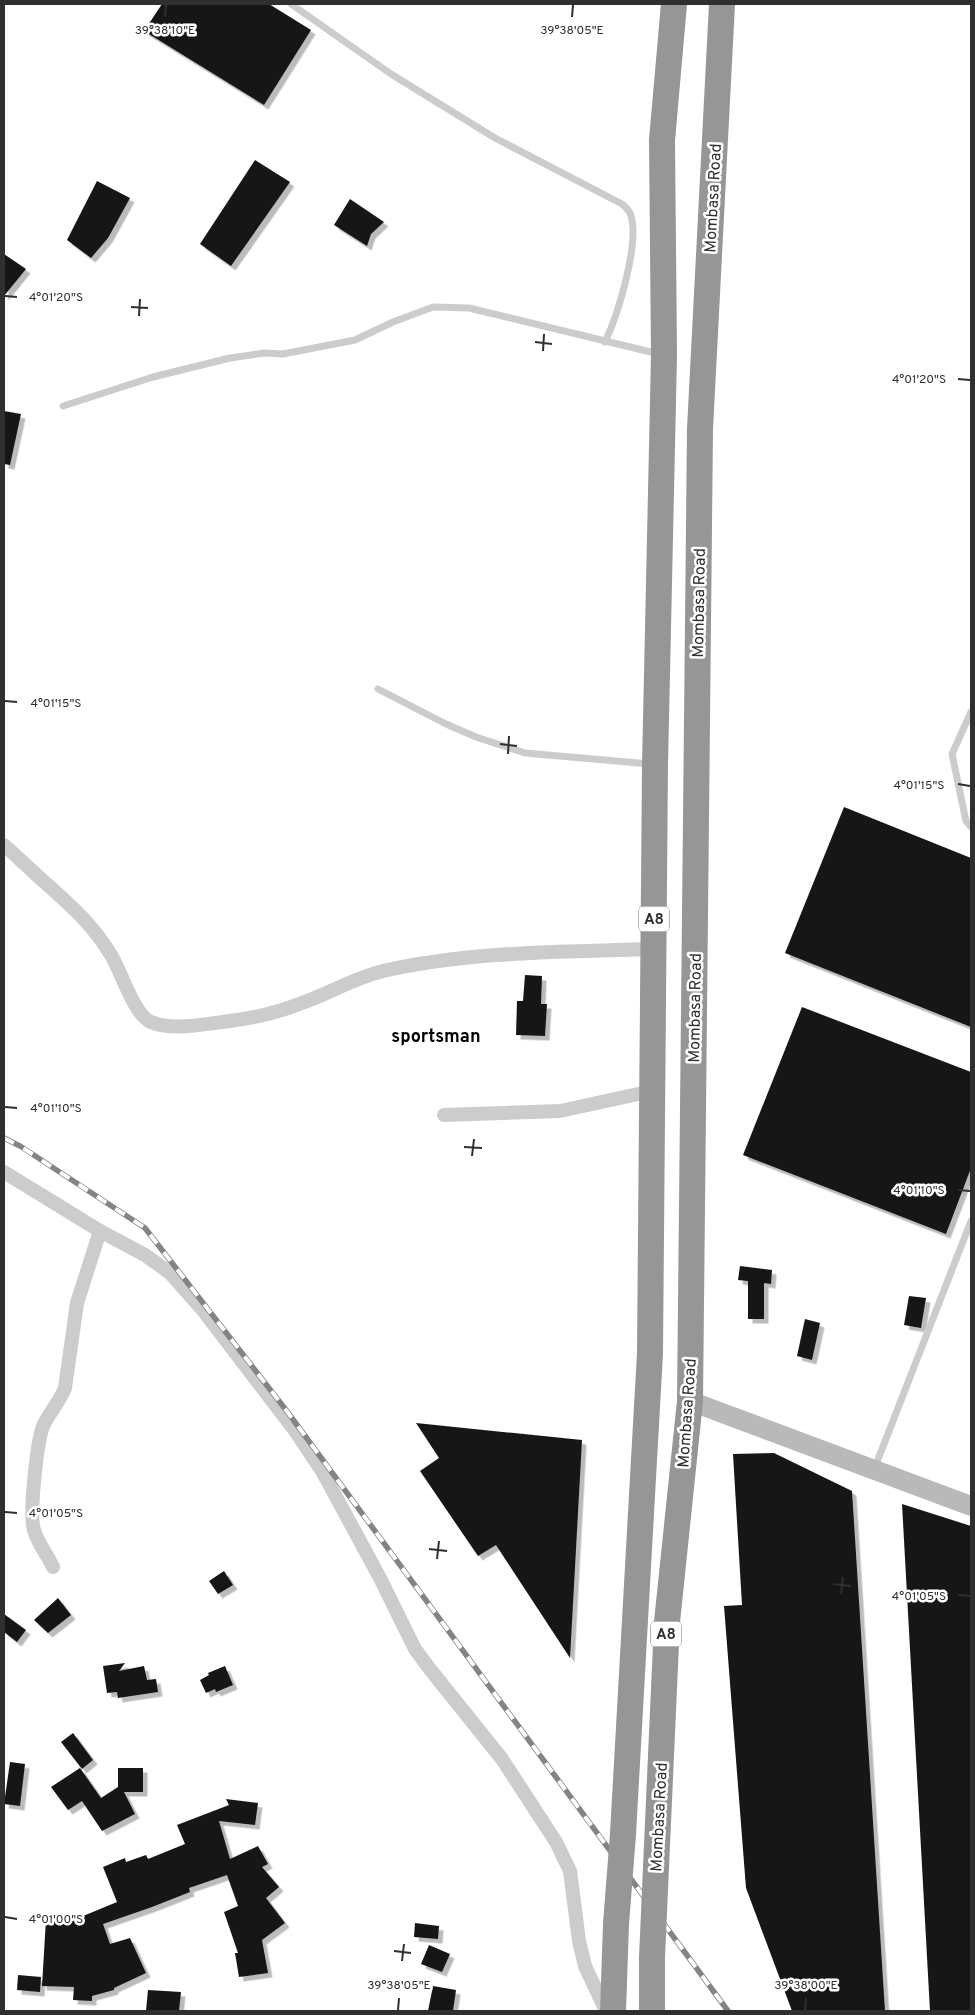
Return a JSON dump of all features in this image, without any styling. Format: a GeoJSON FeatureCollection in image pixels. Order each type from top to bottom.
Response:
{"type":"FeatureCollection","features":[{"type":"Feature","properties":{"kind":"highway","name":"Mombasa Road"},"geometry":{"type":"LineString","coordinates":[[613,2011],[616,1924],[623,1834],[650,1353],[655,765],[664,355],[662,140],[674,4]]}},
{"type":"Feature","properties":{"kind":"highway","name":"Mombasa Road"},"geometry":{"type":"LineString","coordinates":[[652,2011],[652,1958],[667,1622],[690,1401],[700,429],[722,4]]}},
{"type":"Feature","properties":{"kind":"street"},"geometry":{"type":"LineString","coordinates":[[4,845],[82,916],[112,956],[141,1013],[150,1022],[159,1024],[206,1025],[257,1017],[300,1004],[344,984],[381,972],[452,959],[501,953],[653,949]]}},
{"type":"Feature","properties":{"kind":"street"},"geometry":{"type":"LineString","coordinates":[[444,1115],[560,1112],[652,1091]]}},
{"type":"Feature","properties":{"kind":"street"},"geometry":{"type":"LineString","coordinates":[[4,1172],[100,1231],[152,1260],[176,1279],[238,1355],[296,1432],[322,1471],[380,1578],[415,1649],[502,1759],[563,1855],[570,1871],[579,1941],[586,1966],[606,2011]]}},
{"type":"Feature","properties":{"kind":"street"},"geometry":{"type":"LineString","coordinates":[[53,1567],[33,1528],[34,1473],[44,1425],[62,1398],[65,1388],[74,1316],[100,1231]]}},
{"type":"Feature","properties":{"kind":"street"},"geometry":{"type":"LineString","coordinates":[[690,1401],[971,1506]]}},
{"type":"Feature","properties":{"kind":"lane"},"geometry":{"type":"LineString","coordinates":[[291,4],[391,74],[495,138],[622,204],[630,212],[632,252],[612,328],[605,342]]}},
{"type":"Feature","properties":{"kind":"lane"},"geometry":{"type":"LineString","coordinates":[[63,406],[153,377],[230,358],[264,353],[283,354],[350,341],[433,307],[469,308],[664,355]]}},
{"type":"Feature","properties":{"kind":"lane"},"geometry":{"type":"LineString","coordinates":[[378,689],[446,724],[476,737],[525,753],[655,765]]}},
{"type":"Feature","properties":{"kind":"lane"},"geometry":{"type":"LineString","coordinates":[[971,712],[952,754],[966,821],[971,827]]}},
{"type":"Feature","properties":{"kind":"lane"},"geometry":{"type":"LineString","coordinates":[[875,1469],[971,1221]]}},
{"type":"Feature","properties":{"kind":"building"},"geometry":{"type":"Polygon","coordinates":[[[162,4],[269,4],[311,30],[264,105],[144,31],[162,4]]]}},
{"type":"Feature","properties":{"kind":"building"},"geometry":{"type":"Polygon","coordinates":[[[255,160],[290,182],[231,266],[200,244],[255,160]]]}},
{"type":"Feature","properties":{"kind":"building"},"geometry":{"type":"Polygon","coordinates":[[[97,181],[130,198],[108,238],[91,258],[67,240],[97,181]]]}},
{"type":"Feature","properties":{"kind":"building"},"geometry":{"type":"Polygon","coordinates":[[[350,199],[384,222],[371,234],[367,246],[334,225],[350,199]]]}},
{"type":"Feature","properties":{"kind":"building"},"geometry":{"type":"Polygon","coordinates":[[[4,254],[26,269],[4,296],[4,254]]]}},
{"type":"Feature","properties":{"kind":"building"},"geometry":{"type":"Polygon","coordinates":[[[4,411],[21,414],[10,465],[4,464],[4,411]]]}},
{"type":"Feature","properties":{"kind":"building"},"geometry":{"type":"Polygon","coordinates":[[[844,807],[971,858],[971,1027],[785,953],[844,807]]]}},
{"type":"Feature","properties":{"kind":"building"},"geometry":{"type":"Polygon","coordinates":[[[525,975],[542,976],[541,1004],[547,1004],[545,1036],[516,1035],[517,1001],[523,1001],[525,975]]]}},
{"type":"Feature","properties":{"kind":"building"},"geometry":{"type":"Polygon","coordinates":[[[802,1007],[971,1072],[971,1168],[946,1234],[743,1155],[802,1007]]]}},
{"type":"Feature","properties":{"kind":"building"},"geometry":{"type":"Polygon","coordinates":[[[740,1266],[772,1270],[771,1284],[764,1283],[764,1319],[748,1319],[748,1281],[738,1280],[740,1266]]]}},
{"type":"Feature","properties":{"kind":"building"},"geometry":{"type":"Polygon","coordinates":[[[909,1296],[926,1298],[921,1328],[904,1325],[909,1296]]]}},
{"type":"Feature","properties":{"kind":"building"},"geometry":{"type":"Polygon","coordinates":[[[805,1319],[820,1323],[812,1360],[797,1356],[805,1319]]]}},
{"type":"Feature","properties":{"kind":"building"},"geometry":{"type":"Polygon","coordinates":[[[416,1423],[582,1440],[570,1658],[496,1545],[478,1556],[420,1471],[439,1458],[416,1423]]]}},
{"type":"Feature","properties":{"kind":"building"},"geometry":{"type":"Polygon","coordinates":[[[774,1453],[852,1491],[885,2011],[792,2011],[746,1888],[724,1606],[742,1605],[733,1454],[774,1453]]]}},
{"type":"Feature","properties":{"kind":"building"},"geometry":{"type":"Polygon","coordinates":[[[902,1504],[971,1526],[971,2011],[930,2011],[902,1504]]]}},
{"type":"Feature","properties":{"kind":"building"},"geometry":{"type":"Polygon","coordinates":[[[224,1571],[233,1585],[218,1594],[209,1581],[224,1571]]]}},
{"type":"Feature","properties":{"kind":"building"},"geometry":{"type":"Polygon","coordinates":[[[58,1598],[71,1615],[48,1633],[34,1620],[58,1598]]]}},
{"type":"Feature","properties":{"kind":"building"},"geometry":{"type":"Polygon","coordinates":[[[4,1614],[26,1630],[17,1642],[4,1632],[4,1614]]]}},
{"type":"Feature","properties":{"kind":"building"},"geometry":{"type":"Polygon","coordinates":[[[125,1663],[119,1671],[144,1666],[147,1680],[156,1679],[158,1692],[118,1698],[117,1692],[107,1693],[103,1666],[125,1663]]]}},
{"type":"Feature","properties":{"kind":"building"},"geometry":{"type":"Polygon","coordinates":[[[225,1666],[233,1685],[216,1692],[215,1689],[206,1693],[200,1680],[209,1675],[208,1673],[225,1666]]]}},
{"type":"Feature","properties":{"kind":"building"},"geometry":{"type":"Polygon","coordinates":[[[73,1733],[93,1760],[82,1769],[61,1742],[73,1733]]]}},
{"type":"Feature","properties":{"kind":"building"},"geometry":{"type":"Polygon","coordinates":[[[10,1762],[25,1764],[20,1806],[4,1804],[10,1762]]]}},
{"type":"Feature","properties":{"kind":"building"},"geometry":{"type":"Polygon","coordinates":[[[80,1768],[101,1798],[118,1787],[118,1768],[143,1768],[143,1792],[124,1792],[135,1814],[102,1831],[82,1801],[68,1810],[51,1787],[80,1768]]]}},
{"type":"Feature","properties":{"kind":"building"},"geometry":{"type":"Polygon","coordinates":[[[226,1799],[258,1803],[255,1825],[219,1821],[230,1859],[258,1846],[268,1864],[262,1867],[279,1887],[266,1898],[285,1923],[262,1940],[268,1973],[239,1977],[235,1953],[238,1953],[224,1912],[238,1906],[227,1875],[189,1888],[190,1892],[103,1924],[110,1944],[130,1938],[146,1973],[114,1988],[114,1990],[92,1996],[92,2001],[73,2000],[74,1987],[42,1986],[46,1919],[71,1921],[117,1902],[103,1867],[125,1858],[126,1862],[146,1855],[148,1859],[185,1844],[177,1825],[229,1805],[226,1799]]]}},
{"type":"Feature","properties":{"kind":"building"},"geometry":{"type":"Polygon","coordinates":[[[415,1923],[439,1926],[438,1939],[414,1937],[415,1923]]]}},
{"type":"Feature","properties":{"kind":"building"},"geometry":{"type":"Polygon","coordinates":[[[429,1945],[450,1954],[442,1972],[421,1964],[429,1945]]]}},
{"type":"Feature","properties":{"kind":"building"},"geometry":{"type":"Polygon","coordinates":[[[18,1975],[41,1977],[40,1992],[17,1990],[18,1975]]]}},
{"type":"Feature","properties":{"kind":"building"},"geometry":{"type":"Polygon","coordinates":[[[433,1986],[456,1990],[453,2011],[428,2011],[433,1986]]]}},
{"type":"Feature","properties":{"kind":"building"},"geometry":{"type":"Polygon","coordinates":[[[148,1990],[181,1992],[179,2011],[146,2011],[148,1990]]]}},
{"type":"Feature","properties":{"kind":"railway"},"geometry":{"type":"LineString","coordinates":[[4,1138],[20,1146],[145,1228],[286,1410],[728,2011]]}},
{"type":"Feature","properties":{"kind":"district","name":"sportsman"},"geometry":{"type":"Point","coordinates":[436,1036]}}]}
